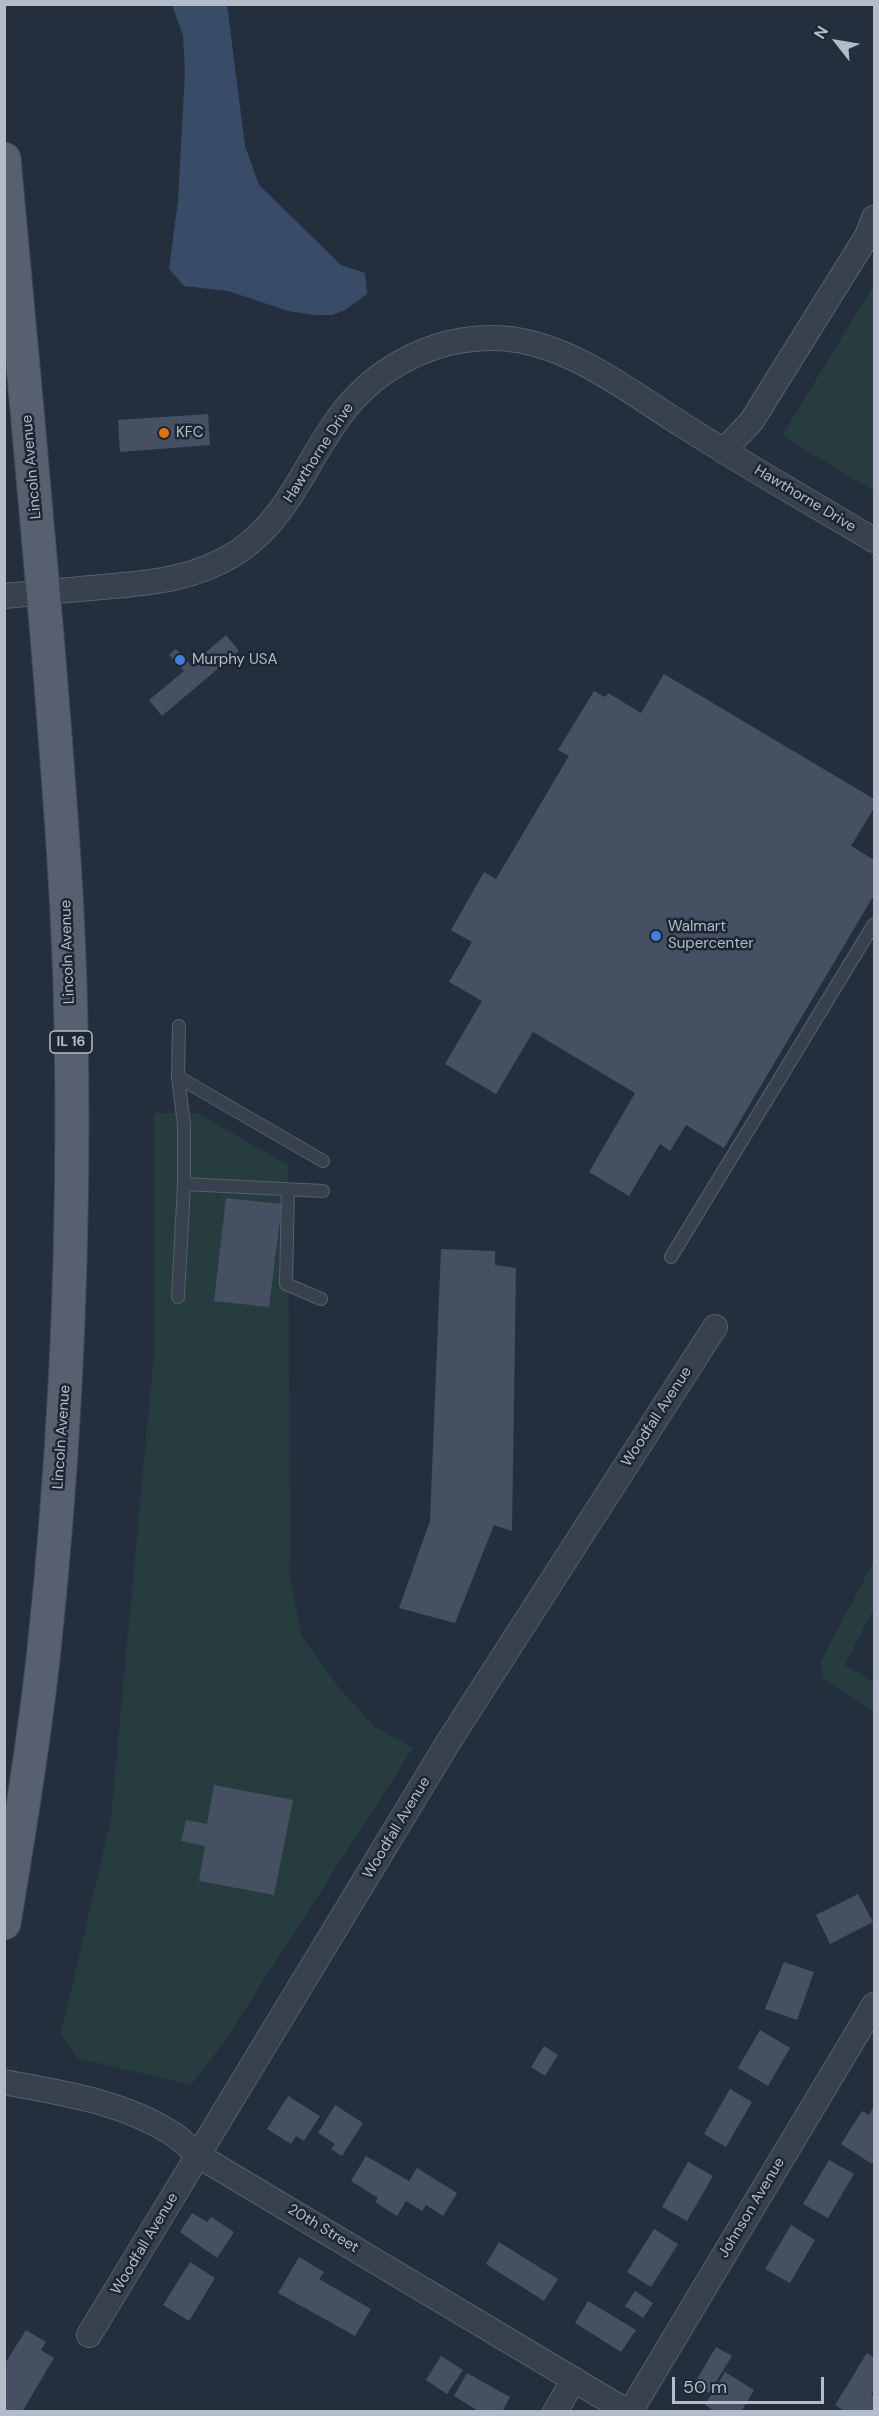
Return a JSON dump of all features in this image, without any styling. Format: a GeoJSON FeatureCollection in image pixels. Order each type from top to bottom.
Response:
{"type":"FeatureCollection","features":[{"type":"Feature","properties":{"kind":"main road","name":"Lincoln Avenue"},"geometry":{"type":"LineString","coordinates":[[4,159],[43,593],[65,880],[71,1025],[72,1182],[68,1339],[58,1499],[44,1651],[25,1799],[4,1923]]}},
{"type":"Feature","properties":{"kind":"street"},"geometry":{"type":"LineString","coordinates":[[723,451],[751,422],[867,236],[874,218]]}},
{"type":"Feature","properties":{"kind":"street","name":"Hawthorne Drive"},"geometry":{"type":"LineString","coordinates":[[4,596],[155,582],[183,577],[213,566],[240,550],[262,532],[281,510],[345,409],[366,386],[392,367],[420,352],[447,343],[472,339],[500,338],[530,342],[559,351],[585,364],[723,451],[874,540]]}},
{"type":"Feature","properties":{"kind":"street","name":"Woodfall Avenue"},"geometry":{"type":"LineString","coordinates":[[89,2335],[449,1741],[715,1327]]}},
{"type":"Feature","properties":{"kind":"street","name":"Johnson Avenue"},"geometry":{"type":"LineString","coordinates":[[629,2412],[874,2005]]}},
{"type":"Feature","properties":{"kind":"street","name":"20th Street"},"geometry":{"type":"LineString","coordinates":[[4,2082],[84,2098],[121,2109],[172,2133],[199,2156],[629,2412]]}},
{"type":"Feature","properties":{"kind":"street"},"geometry":{"type":"LineString","coordinates":[[555,2412],[574,2379]]}},
{"type":"Feature","properties":{"kind":"lane"},"geometry":{"type":"LineString","coordinates":[[671,1257],[874,924]]}},
{"type":"Feature","properties":{"kind":"lane"},"geometry":{"type":"LineString","coordinates":[[178,1026],[178,1077],[184,1125],[184,1184],[178,1297]]}},
{"type":"Feature","properties":{"kind":"lane"},"geometry":{"type":"LineString","coordinates":[[178,1077],[323,1161]]}},
{"type":"Feature","properties":{"kind":"lane"},"geometry":{"type":"LineString","coordinates":[[184,1184],[323,1191]]}},
{"type":"Feature","properties":{"kind":"lane"},"geometry":{"type":"LineString","coordinates":[[288,1190],[286,1284],[321,1299]]}},
{"type":"Feature","properties":{"kind":"green space"},"geometry":{"type":"Polygon","coordinates":[[[874,284],[874,491],[782,436],[874,284]]]}},
{"type":"Feature","properties":{"kind":"green space"},"geometry":{"type":"Polygon","coordinates":[[[154,1113],[197,1113],[288,1165],[290,1575],[301,1635],[339,1688],[375,1727],[413,1748],[224,2042],[191,2085],[77,2058],[61,2034],[111,1818],[154,1352],[154,1113]]]}},
{"type":"Feature","properties":{"kind":"green space"},"geometry":{"type":"Polygon","coordinates":[[[874,1561],[874,1608],[845,1665],[874,1683],[874,1712],[823,1679],[820,1663],[874,1561]]]}},
{"type":"Feature","properties":{"kind":"water"},"geometry":{"type":"Polygon","coordinates":[[[172,5],[227,5],[245,146],[259,185],[341,265],[365,273],[367,294],[345,310],[332,315],[288,311],[228,291],[184,286],[169,269],[178,201],[185,72],[183,35],[172,5]]]}},
{"type":"Feature","properties":{"kind":"building","name":"KFC"},"geometry":{"type":"Polygon","coordinates":[[[208,414],[210,445],[120,452],[118,420],[208,414]]]}},
{"type":"Feature","properties":{"kind":"building","name":"Murphy USA"},"geometry":{"type":"Polygon","coordinates":[[[226,635],[239,651],[162,716],[149,700],[184,671],[169,655],[176,649],[191,665],[226,635]]]}},
{"type":"Feature","properties":{"kind":"building","name":"Walmart Supercenter"},"geometry":{"type":"Polygon","coordinates":[[[664,674],[874,799],[874,808],[851,846],[874,860],[874,895],[724,1148],[686,1125],[670,1151],[660,1144],[629,1196],[589,1172],[635,1093],[533,1032],[496,1094],[445,1064],[482,1001],[449,982],[472,942],[451,930],[484,872],[496,879],[569,756],[558,750],[594,691],[605,697],[608,693],[641,713],[664,674]]]}},
{"type":"Feature","properties":{"kind":"building"},"geometry":{"type":"Polygon","coordinates":[[[226,1198],[282,1204],[269,1307],[214,1301],[226,1198]]]}},
{"type":"Feature","properties":{"kind":"building"},"geometry":{"type":"Polygon","coordinates":[[[441,1249],[495,1251],[495,1265],[516,1268],[512,1531],[494,1525],[455,1623],[399,1608],[430,1521],[441,1249]]]}},
{"type":"Feature","properties":{"kind":"building"},"geometry":{"type":"Polygon","coordinates":[[[214,1785],[293,1800],[274,1895],[199,1881],[205,1846],[181,1841],[186,1820],[207,1824],[214,1785]]]}},
{"type":"Feature","properties":{"kind":"building"},"geometry":{"type":"Polygon","coordinates":[[[858,1894],[873,1922],[830,1944],[816,1915],[858,1894]]]}},
{"type":"Feature","properties":{"kind":"building"},"geometry":{"type":"Polygon","coordinates":[[[784,1962],[814,1972],[797,2020],[765,2009],[784,1962]]]}},
{"type":"Feature","properties":{"kind":"building"},"geometry":{"type":"Polygon","coordinates":[[[760,2030],[790,2048],[768,2086],[738,2068],[760,2030]]]}},
{"type":"Feature","properties":{"kind":"building"},"geometry":{"type":"Polygon","coordinates":[[[544,2046],[558,2055],[545,2076],[531,2067],[544,2046]]]}},
{"type":"Feature","properties":{"kind":"building"},"geometry":{"type":"Polygon","coordinates":[[[730,2089],[752,2102],[726,2147],[704,2134],[730,2089]]]}},
{"type":"Feature","properties":{"kind":"building"},"geometry":{"type":"Polygon","coordinates":[[[288,2096],[320,2116],[304,2141],[296,2136],[291,2144],[267,2129],[288,2096]]]}},
{"type":"Feature","properties":{"kind":"building"},"geometry":{"type":"Polygon","coordinates":[[[335,2105],[363,2123],[342,2156],[331,2149],[335,2144],[318,2133],[335,2105]]]}},
{"type":"Feature","properties":{"kind":"building"},"geometry":{"type":"Polygon","coordinates":[[[874,2106],[874,2160],[872,2164],[841,2144],[862,2111],[869,2115],[874,2106]]]}},
{"type":"Feature","properties":{"kind":"building"},"geometry":{"type":"Polygon","coordinates":[[[366,2156],[409,2181],[417,2168],[457,2193],[443,2216],[426,2205],[422,2211],[406,2201],[397,2216],[375,2202],[378,2198],[351,2181],[366,2156]]]}},
{"type":"Feature","properties":{"kind":"building"},"geometry":{"type":"Polygon","coordinates":[[[829,2160],[854,2174],[828,2218],[803,2204],[829,2160]]]}},
{"type":"Feature","properties":{"kind":"building"},"geometry":{"type":"Polygon","coordinates":[[[688,2162],[713,2176],[687,2221],[662,2207],[688,2162]]]}},
{"type":"Feature","properties":{"kind":"building"},"geometry":{"type":"Polygon","coordinates":[[[192,2213],[207,2222],[211,2217],[234,2232],[217,2258],[180,2232],[192,2213]]]}},
{"type":"Feature","properties":{"kind":"building"},"geometry":{"type":"Polygon","coordinates":[[[791,2225],[815,2240],[790,2283],[765,2269],[791,2225]]]}},
{"type":"Feature","properties":{"kind":"building"},"geometry":{"type":"Polygon","coordinates":[[[654,2229],[678,2244],[651,2287],[627,2272],[654,2229]]]}},
{"type":"Feature","properties":{"kind":"building"},"geometry":{"type":"Polygon","coordinates":[[[499,2242],[558,2279],[544,2301],[486,2264],[499,2242]]]}},
{"type":"Feature","properties":{"kind":"building"},"geometry":{"type":"Polygon","coordinates":[[[299,2257],[324,2272],[319,2279],[371,2309],[355,2336],[278,2293],[299,2257]]]}},
{"type":"Feature","properties":{"kind":"building"},"geometry":{"type":"Polygon","coordinates":[[[190,2262],[215,2278],[189,2321],[163,2305],[190,2262]]]}},
{"type":"Feature","properties":{"kind":"building"},"geometry":{"type":"Polygon","coordinates":[[[635,2291],[653,2303],[643,2318],[625,2306],[635,2291]]]}},
{"type":"Feature","properties":{"kind":"building"},"geometry":{"type":"Polygon","coordinates":[[[588,2301],[636,2330],[621,2352],[575,2323],[588,2301]]]}},
{"type":"Feature","properties":{"kind":"building"},"geometry":{"type":"Polygon","coordinates":[[[26,2330],[46,2342],[41,2350],[54,2358],[22,2412],[4,2412],[4,2365],[26,2330]]]}},
{"type":"Feature","properties":{"kind":"building"},"geometry":{"type":"Polygon","coordinates":[[[716,2347],[732,2356],[709,2393],[694,2384],[716,2347]]]}},
{"type":"Feature","properties":{"kind":"building"},"geometry":{"type":"Polygon","coordinates":[[[867,2353],[874,2358],[874,2390],[871,2395],[874,2397],[873,2412],[846,2412],[835,2405],[867,2353]]]}},
{"type":"Feature","properties":{"kind":"building"},"geometry":{"type":"Polygon","coordinates":[[[441,2356],[463,2370],[447,2394],[426,2380],[441,2356]]]}},
{"type":"Feature","properties":{"kind":"building"},"geometry":{"type":"Polygon","coordinates":[[[725,2372],[754,2390],[741,2412],[716,2412],[705,2405],[725,2372]]]}},
{"type":"Feature","properties":{"kind":"building"},"geometry":{"type":"Polygon","coordinates":[[[467,2373],[510,2397],[502,2412],[480,2412],[454,2396],[467,2373]]]}},
{"type":"Feature","properties":{"kind":"place","name":"KFC"},"geometry":{"type":"Point","coordinates":[164,433]}},
{"type":"Feature","properties":{"kind":"place","name":"Murphy USA"},"geometry":{"type":"Point","coordinates":[180,660]}},
{"type":"Feature","properties":{"kind":"place","name":"Walmart Supercenter"},"geometry":{"type":"Point","coordinates":[656,936]}}]}
